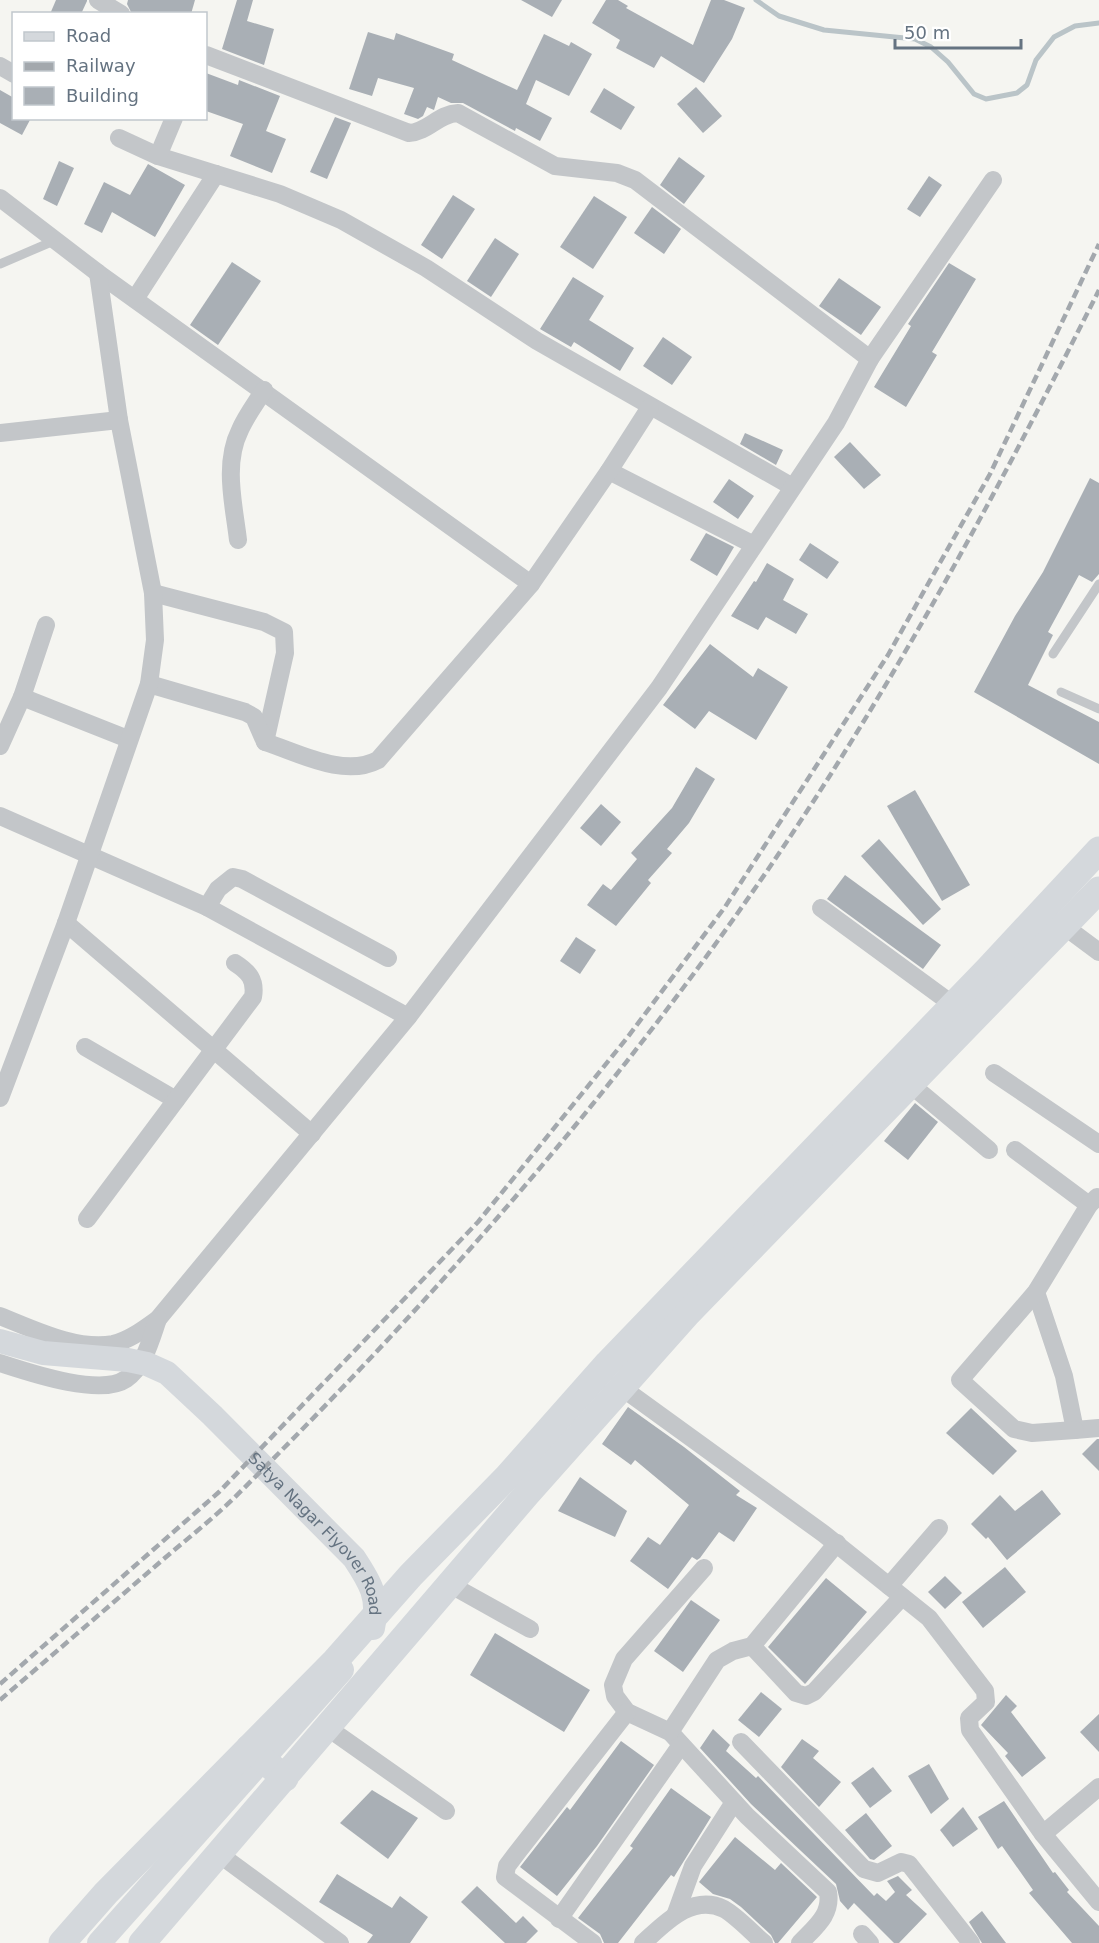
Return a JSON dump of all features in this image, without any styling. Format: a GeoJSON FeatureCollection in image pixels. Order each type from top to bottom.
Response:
{"type":"FeatureCollection","features":[{"type":"Feature","properties":{"kind":"main road"},"geometry":{"type":"LineString","coordinates":[[62,1943],[106,1893],[335,1661],[411,1575],[507,1477],[608,1363],[1099,850]]}},
{"type":"Feature","properties":{"kind":"main road"},"geometry":{"type":"LineString","coordinates":[[150,1940],[219,1854],[527,1494],[696,1304],[1099,890]]}},
{"type":"Feature","properties":{"kind":"main road"},"geometry":{"type":"LineString","coordinates":[[507,1477],[527,1494]]}},
{"type":"Feature","properties":{"kind":"main road"},"geometry":{"type":"LineString","coordinates":[[249,1748],[285,1778]]}},
{"type":"Feature","properties":{"kind":"street"},"geometry":{"type":"LineString","coordinates":[[98,0],[118,12]]}},
{"type":"Feature","properties":{"kind":"street"},"geometry":{"type":"LineString","coordinates":[[207,55],[409,133],[421,132],[439,117],[458,113],[555,166],[616,173],[634,180],[870,359]]}},
{"type":"Feature","properties":{"kind":"street"},"geometry":{"type":"LineString","coordinates":[[158,156],[173,120]]}},
{"type":"Feature","properties":{"kind":"street"},"geometry":{"type":"LineString","coordinates":[[119,138],[158,156],[280,194],[340,220],[426,268],[537,341],[791,486]]}},
{"type":"Feature","properties":{"kind":"street"},"geometry":{"type":"LineString","coordinates":[[135,299],[216,174]]}},
{"type":"Feature","properties":{"kind":"street"},"geometry":{"type":"LineString","coordinates":[[0,1316],[61,1338],[92,1345],[113,1344],[134,1336],[158,1319],[408,1017],[659,688],[791,486],[836,423],[870,359],[993,180]]}},
{"type":"Feature","properties":{"kind":"street"},"geometry":{"type":"LineString","coordinates":[[0,198],[98,273],[264,390],[531,584]]}},
{"type":"Feature","properties":{"kind":"street"},"geometry":{"type":"LineString","coordinates":[[0,1098],[66,922],[149,684],[155,640],[153,593],[119,420],[98,273]]}},
{"type":"Feature","properties":{"kind":"street"},"geometry":{"type":"LineString","coordinates":[[238,540],[230,477],[232,454],[239,431],[264,390]]}},
{"type":"Feature","properties":{"kind":"street"},"geometry":{"type":"LineString","coordinates":[[149,684],[245,712],[254,717],[265,742],[346,768],[364,768],[378,760],[531,584],[650,407]]}},
{"type":"Feature","properties":{"kind":"street"},"geometry":{"type":"LineString","coordinates":[[0,433],[119,420]]}},
{"type":"Feature","properties":{"kind":"street"},"geometry":{"type":"LineString","coordinates":[[609,471],[754,545]]}},
{"type":"Feature","properties":{"kind":"street"},"geometry":{"type":"LineString","coordinates":[[153,593],[264,622],[284,632],[285,653],[265,742]]}},
{"type":"Feature","properties":{"kind":"street"},"geometry":{"type":"LineString","coordinates":[[0,746],[22,697],[46,625]]}},
{"type":"Feature","properties":{"kind":"street"},"geometry":{"type":"LineString","coordinates":[[22,697],[128,739]]}},
{"type":"Feature","properties":{"kind":"street"},"geometry":{"type":"LineString","coordinates":[[0,816],[207,908],[408,1017]]}},
{"type":"Feature","properties":{"kind":"street"},"geometry":{"type":"LineString","coordinates":[[207,908],[226,882],[233,877],[242,879],[388,958]]}},
{"type":"Feature","properties":{"kind":"street"},"geometry":{"type":"LineString","coordinates":[[821,908],[952,1005]]}},
{"type":"Feature","properties":{"kind":"street"},"geometry":{"type":"LineString","coordinates":[[66,922],[312,1134]]}},
{"type":"Feature","properties":{"kind":"street"},"geometry":{"type":"LineString","coordinates":[[1064,926],[1099,952]]}},
{"type":"Feature","properties":{"kind":"street"},"geometry":{"type":"LineString","coordinates":[[87,1219],[253,997],[255,987],[252,977],[235,963]]}},
{"type":"Feature","properties":{"kind":"street"},"geometry":{"type":"LineString","coordinates":[[85,1047],[176,1100]]}},
{"type":"Feature","properties":{"kind":"street"},"geometry":{"type":"LineString","coordinates":[[994,1073],[1099,1144]]}},
{"type":"Feature","properties":{"kind":"street"},"geometry":{"type":"LineString","coordinates":[[910,1084],[989,1150]]}},
{"type":"Feature","properties":{"kind":"street"},"geometry":{"type":"LineString","coordinates":[[1015,1150],[1096,1200],[1036,1293],[960,1380],[1014,1429],[1032,1434],[1099,1428]]}},
{"type":"Feature","properties":{"kind":"street"},"geometry":{"type":"LineString","coordinates":[[1036,1293],[1064,1376],[1075,1430]]}},
{"type":"Feature","properties":{"kind":"street"},"geometry":{"type":"LineString","coordinates":[[0,1363],[70,1382],[107,1386],[124,1381],[135,1371],[158,1319]]}},
{"type":"Feature","properties":{"kind":"street","name":"Satya Nagar Flyover Road"},"geometry":{"type":"LineString","coordinates":[[0,1341],[43,1353],[128,1360],[147,1364],[167,1373],[354,1558],[369,1580],[377,1609],[372,1631],[330,1684],[99,1943]]}},
{"type":"Feature","properties":{"kind":"street"},"geometry":{"type":"LineString","coordinates":[[621,1387],[837,1543],[929,1618],[985,1691],[986,1702],[969,1718],[970,1730],[1043,1834],[1099,1902]]}},
{"type":"Feature","properties":{"kind":"street"},"geometry":{"type":"LineString","coordinates":[[752,1646],[796,1693],[806,1696],[814,1692],[896,1591],[939,1528]]}},
{"type":"Feature","properties":{"kind":"street"},"geometry":{"type":"LineString","coordinates":[[559,1918],[675,1738],[717,1660],[733,1651],[752,1646],[837,1543]]}},
{"type":"Feature","properties":{"kind":"street"},"geometry":{"type":"LineString","coordinates":[[704,1568],[624,1659],[616,1674],[615,1696],[627,1712],[675,1738],[734,1802],[828,1892],[830,1904],[827,1913],[800,1943]]}},
{"type":"Feature","properties":{"kind":"street"},"geometry":{"type":"LineString","coordinates":[[451,1585],[530,1629]]}},
{"type":"Feature","properties":{"kind":"street"},"geometry":{"type":"LineString","coordinates":[[593,1943],[513,1886],[505,1877],[507,1866],[627,1712]]}},
{"type":"Feature","properties":{"kind":"street"},"geometry":{"type":"LineString","coordinates":[[328,1728],[446,1810]]}},
{"type":"Feature","properties":{"kind":"street"},"geometry":{"type":"LineString","coordinates":[[741,1742],[864,1869],[878,1873],[901,1862],[909,1864],[971,1943]]}},
{"type":"Feature","properties":{"kind":"street"},"geometry":{"type":"LineString","coordinates":[[1043,1834],[1099,1787]]}},
{"type":"Feature","properties":{"kind":"street"},"geometry":{"type":"LineString","coordinates":[[676,1913],[693,1866],[734,1802]]}},
{"type":"Feature","properties":{"kind":"street"},"geometry":{"type":"LineString","coordinates":[[219,1854],[340,1943]]}},
{"type":"Feature","properties":{"kind":"street"},"geometry":{"type":"LineString","coordinates":[[643,1943],[676,1913],[700,1905],[723,1909],[764,1943]]}},
{"type":"Feature","properties":{"kind":"lane"},"geometry":{"type":"LineString","coordinates":[[0,264],[57,240]]}},
{"type":"Feature","properties":{"kind":"lane"},"geometry":{"type":"LineString","coordinates":[[1053,654],[1099,584]]}},
{"type":"Feature","properties":{"kind":"lane"},"geometry":{"type":"LineString","coordinates":[[1061,692],[1099,709]]}},
{"type":"Feature","properties":{"kind":"building"},"geometry":{"type":"Polygon","coordinates":[[[56,0],[87,0],[82,12],[51,12],[56,0]]]}},
{"type":"Feature","properties":{"kind":"building"},"geometry":{"type":"Polygon","coordinates":[[[128,0],[195,0],[192,12],[131,12],[127,4],[128,0]]]}},
{"type":"Feature","properties":{"kind":"building"},"geometry":{"type":"Polygon","coordinates":[[[237,0],[253,0],[247,21],[274,29],[264,65],[222,49],[237,0]]]}},
{"type":"Feature","properties":{"kind":"building"},"geometry":{"type":"Polygon","coordinates":[[[521,0],[562,0],[552,17],[521,0]]]}},
{"type":"Feature","properties":{"kind":"building"},"geometry":{"type":"Polygon","coordinates":[[[606,0],[618,0],[628,6],[626,8],[693,45],[711,0],[724,0],[745,8],[732,39],[704,83],[661,56],[654,68],[616,48],[620,40],[592,23],[606,0]]]}},
{"type":"Feature","properties":{"kind":"building"},"geometry":{"type":"Polygon","coordinates":[[[368,32],[394,40],[396,33],[454,54],[452,60],[517,90],[544,34],[569,46],[571,42],[592,54],[569,96],[536,80],[526,104],[552,118],[540,141],[516,128],[515,131],[463,103],[451,103],[438,97],[434,110],[427,107],[423,116],[418,119],[404,114],[414,88],[378,78],[372,96],[349,89],[368,32]]]}},
{"type":"Feature","properties":{"kind":"building"},"geometry":{"type":"Polygon","coordinates":[[[207,73],[238,85],[239,80],[280,96],[266,131],[286,139],[272,173],[230,156],[243,124],[207,111],[207,73]]]}},
{"type":"Feature","properties":{"kind":"building"},"geometry":{"type":"Polygon","coordinates":[[[696,87],[722,116],[703,133],[677,104],[696,87]]]}},
{"type":"Feature","properties":{"kind":"building"},"geometry":{"type":"Polygon","coordinates":[[[604,88],[635,107],[621,130],[590,112],[604,88]]]}},
{"type":"Feature","properties":{"kind":"building"},"geometry":{"type":"Polygon","coordinates":[[[0,90],[12,97],[12,120],[30,120],[22,135],[0,123],[0,90]]]}},
{"type":"Feature","properties":{"kind":"building"},"geometry":{"type":"Polygon","coordinates":[[[335,117],[351,123],[327,179],[310,172],[335,117]]]}},
{"type":"Feature","properties":{"kind":"building"},"geometry":{"type":"Polygon","coordinates":[[[679,157],[705,176],[684,204],[660,185],[679,157]]]}},
{"type":"Feature","properties":{"kind":"building"},"geometry":{"type":"Polygon","coordinates":[[[59,161],[74,168],[57,206],[43,199],[59,161]]]}},
{"type":"Feature","properties":{"kind":"building"},"geometry":{"type":"Polygon","coordinates":[[[148,164],[185,185],[155,237],[112,212],[102,233],[84,224],[104,182],[130,195],[148,164]]]}},
{"type":"Feature","properties":{"kind":"building"},"geometry":{"type":"Polygon","coordinates":[[[929,176],[942,185],[920,217],[907,209],[929,176]]]}},
{"type":"Feature","properties":{"kind":"building"},"geometry":{"type":"Polygon","coordinates":[[[453,195],[475,209],[442,259],[421,245],[453,195]]]}},
{"type":"Feature","properties":{"kind":"building"},"geometry":{"type":"Polygon","coordinates":[[[594,196],[627,217],[593,269],[560,247],[594,196]]]}},
{"type":"Feature","properties":{"kind":"building"},"geometry":{"type":"Polygon","coordinates":[[[652,207],[681,229],[664,254],[634,233],[652,207]]]}},
{"type":"Feature","properties":{"kind":"building"},"geometry":{"type":"Polygon","coordinates":[[[495,238],[519,254],[491,297],[467,281],[495,238]]]}},
{"type":"Feature","properties":{"kind":"building"},"geometry":{"type":"Polygon","coordinates":[[[232,262],[261,281],[218,345],[190,325],[232,262]]]}},
{"type":"Feature","properties":{"kind":"building"},"geometry":{"type":"Polygon","coordinates":[[[949,263],[976,279],[932,352],[937,355],[906,407],[874,387],[911,326],[908,324],[949,263]]]}},
{"type":"Feature","properties":{"kind":"building"},"geometry":{"type":"Polygon","coordinates":[[[573,277],[604,296],[589,320],[634,348],[620,371],[574,342],[571,347],[540,329],[573,277]]]}},
{"type":"Feature","properties":{"kind":"building"},"geometry":{"type":"Polygon","coordinates":[[[839,278],[881,307],[861,335],[819,306],[839,278]]]}},
{"type":"Feature","properties":{"kind":"building"},"geometry":{"type":"Polygon","coordinates":[[[663,337],[692,357],[672,385],[643,366],[663,337]]]}},
{"type":"Feature","properties":{"kind":"building"},"geometry":{"type":"Polygon","coordinates":[[[745,433],[783,450],[776,465],[740,444],[745,433]]]}},
{"type":"Feature","properties":{"kind":"building"},"geometry":{"type":"Polygon","coordinates":[[[850,442],[881,475],[864,489],[834,457],[850,442]]]}},
{"type":"Feature","properties":{"kind":"building"},"geometry":{"type":"Polygon","coordinates":[[[1090,478],[1099,483],[1099,574],[1092,582],[1079,575],[1048,632],[1053,635],[1028,685],[1099,722],[1099,764],[974,692],[1015,616],[1043,572],[1090,478]]]}},
{"type":"Feature","properties":{"kind":"building"},"geometry":{"type":"Polygon","coordinates":[[[729,479],[754,496],[738,519],[713,502],[729,479]]]}},
{"type":"Feature","properties":{"kind":"building"},"geometry":{"type":"Polygon","coordinates":[[[706,533],[734,547],[717,576],[690,560],[706,533]]]}},
{"type":"Feature","properties":{"kind":"building"},"geometry":{"type":"Polygon","coordinates":[[[810,543],[839,562],[827,579],[799,560],[810,543]]]}},
{"type":"Feature","properties":{"kind":"building"},"geometry":{"type":"Polygon","coordinates":[[[767,563],[794,579],[783,600],[808,614],[796,634],[766,617],[758,630],[731,616],[767,563]]]}},
{"type":"Feature","properties":{"kind":"building"},"geometry":{"type":"Polygon","coordinates":[[[710,644],[753,677],[758,668],[788,687],[756,740],[709,711],[695,729],[663,705],[710,644]]]}},
{"type":"Feature","properties":{"kind":"building"},"geometry":{"type":"Polygon","coordinates":[[[696,767],[715,779],[689,823],[667,849],[672,853],[648,880],[651,883],[616,926],[587,905],[603,884],[611,890],[637,859],[631,853],[672,808],[696,767]]]}},
{"type":"Feature","properties":{"kind":"building"},"geometry":{"type":"Polygon","coordinates":[[[915,790],[970,885],[942,901],[887,806],[915,790]]]}},
{"type":"Feature","properties":{"kind":"building"},"geometry":{"type":"Polygon","coordinates":[[[601,804],[621,822],[601,846],[580,828],[601,804]]]}},
{"type":"Feature","properties":{"kind":"building"},"geometry":{"type":"Polygon","coordinates":[[[879,839],[941,909],[923,925],[861,856],[879,839]]]}},
{"type":"Feature","properties":{"kind":"building"},"geometry":{"type":"Polygon","coordinates":[[[845,875],[941,945],[923,969],[827,899],[845,875]]]}},
{"type":"Feature","properties":{"kind":"building"},"geometry":{"type":"Polygon","coordinates":[[[576,937],[596,950],[580,974],[560,961],[576,937]]]}},
{"type":"Feature","properties":{"kind":"building"},"geometry":{"type":"Polygon","coordinates":[[[915,1103],[938,1122],[908,1160],[884,1141],[915,1103]]]}},
{"type":"Feature","properties":{"kind":"building"},"geometry":{"type":"Polygon","coordinates":[[[628,1407],[684,1447],[740,1491],[736,1495],[757,1508],[734,1542],[719,1532],[700,1558],[697,1560],[692,1557],[668,1589],[630,1561],[648,1537],[660,1545],[689,1505],[635,1460],[631,1465],[602,1444],[628,1407]]]}},
{"type":"Feature","properties":{"kind":"building"},"geometry":{"type":"Polygon","coordinates":[[[971,1408],[1017,1451],[993,1475],[946,1433],[971,1408]]]}},
{"type":"Feature","properties":{"kind":"building"},"geometry":{"type":"Polygon","coordinates":[[[1099,1439],[1099,1471],[1082,1454],[1099,1439]]]}},
{"type":"Feature","properties":{"kind":"building"},"geometry":{"type":"Polygon","coordinates":[[[580,1477],[627,1511],[615,1537],[558,1511],[580,1477]]]}},
{"type":"Feature","properties":{"kind":"building"},"geometry":{"type":"Polygon","coordinates":[[[1042,1490],[1061,1514],[1007,1560],[988,1537],[986,1539],[971,1524],[1000,1495],[1015,1511],[1042,1490]]]}},
{"type":"Feature","properties":{"kind":"building"},"geometry":{"type":"Polygon","coordinates":[[[1005,1567],[1026,1592],[983,1628],[962,1602],[1005,1567]]]}},
{"type":"Feature","properties":{"kind":"building"},"geometry":{"type":"Polygon","coordinates":[[[945,1576],[962,1593],[945,1609],[928,1592],[945,1576]]]}},
{"type":"Feature","properties":{"kind":"building"},"geometry":{"type":"Polygon","coordinates":[[[826,1578],[867,1612],[805,1684],[768,1647],[826,1578]]]}},
{"type":"Feature","properties":{"kind":"building"},"geometry":{"type":"Polygon","coordinates":[[[691,1600],[720,1620],[683,1672],[654,1651],[691,1600]]]}},
{"type":"Feature","properties":{"kind":"building"},"geometry":{"type":"Polygon","coordinates":[[[495,1633],[590,1690],[564,1732],[470,1675],[495,1633]]]}},
{"type":"Feature","properties":{"kind":"building"},"geometry":{"type":"Polygon","coordinates":[[[761,1692],[782,1709],[759,1737],[738,1720],[761,1692]]]}},
{"type":"Feature","properties":{"kind":"building"},"geometry":{"type":"Polygon","coordinates":[[[1006,1695],[1017,1706],[1011,1712],[1046,1758],[1022,1777],[1005,1756],[1008,1753],[981,1725],[1006,1695]]]}},
{"type":"Feature","properties":{"kind":"building"},"geometry":{"type":"Polygon","coordinates":[[[1099,1714],[1099,1752],[1080,1732],[1099,1714]]]}},
{"type":"Feature","properties":{"kind":"building"},"geometry":{"type":"Polygon","coordinates":[[[713,1729],[730,1745],[726,1751],[756,1778],[758,1776],[874,1896],[877,1893],[886,1901],[895,1892],[887,1881],[898,1876],[912,1890],[906,1895],[927,1914],[899,1943],[894,1943],[854,1903],[848,1910],[840,1901],[836,1884],[751,1804],[700,1748],[713,1729]]]}},
{"type":"Feature","properties":{"kind":"building"},"geometry":{"type":"Polygon","coordinates":[[[802,1739],[819,1751],[813,1758],[841,1782],[819,1807],[781,1767],[802,1739]]]}},
{"type":"Feature","properties":{"kind":"building"},"geometry":{"type":"Polygon","coordinates":[[[621,1741],[654,1765],[597,1846],[557,1896],[520,1867],[567,1807],[570,1810],[621,1741]]]}},
{"type":"Feature","properties":{"kind":"building"},"geometry":{"type":"Polygon","coordinates":[[[929,1764],[949,1799],[931,1814],[908,1776],[929,1764]]]}},
{"type":"Feature","properties":{"kind":"building"},"geometry":{"type":"Polygon","coordinates":[[[873,1767],[892,1791],[870,1808],[851,1783],[873,1767]]]}},
{"type":"Feature","properties":{"kind":"building"},"geometry":{"type":"Polygon","coordinates":[[[671,1788],[711,1817],[674,1877],[671,1875],[618,1943],[604,1943],[600,1934],[578,1918],[633,1848],[630,1846],[671,1788]]]}},
{"type":"Feature","properties":{"kind":"building"},"geometry":{"type":"Polygon","coordinates":[[[372,1790],[418,1818],[388,1859],[340,1823],[372,1790]]]}},
{"type":"Feature","properties":{"kind":"building"},"geometry":{"type":"Polygon","coordinates":[[[1004,1801],[1053,1873],[1055,1872],[1069,1890],[1067,1892],[1099,1926],[1099,1943],[1072,1943],[1029,1893],[1033,1890],[1002,1846],[998,1849],[978,1817],[1004,1801]]]}},
{"type":"Feature","properties":{"kind":"building"},"geometry":{"type":"Polygon","coordinates":[[[963,1807],[978,1829],[953,1847],[940,1830],[963,1807]]]}},
{"type":"Feature","properties":{"kind":"building"},"geometry":{"type":"Polygon","coordinates":[[[866,1813],[892,1846],[874,1860],[870,1859],[845,1830],[866,1813]]]}},
{"type":"Feature","properties":{"kind":"building"},"geometry":{"type":"Polygon","coordinates":[[[735,1837],[775,1870],[781,1863],[817,1897],[778,1943],[775,1943],[771,1935],[741,1907],[730,1899],[713,1894],[699,1882],[735,1837]]]}},
{"type":"Feature","properties":{"kind":"building"},"geometry":{"type":"Polygon","coordinates":[[[337,1874],[392,1908],[400,1896],[428,1917],[410,1943],[367,1943],[373,1935],[319,1902],[337,1874]]]}},
{"type":"Feature","properties":{"kind":"building"},"geometry":{"type":"Polygon","coordinates":[[[477,1886],[516,1923],[523,1916],[538,1931],[526,1943],[505,1943],[461,1902],[477,1886]]]}},
{"type":"Feature","properties":{"kind":"building"},"geometry":{"type":"Polygon","coordinates":[[[982,1911],[1006,1943],[982,1943],[969,1922],[982,1911]]]}},
{"type":"Feature","properties":{"kind":"waterway"},"geometry":{"type":"LineString","coordinates":[[756,0],[779,16],[824,30],[915,39],[931,47],[948,62],[974,94],[986,99],[1017,93],[1027,85],[1036,60],[1054,37],[1075,26],[1099,23]]}},
{"type":"Feature","properties":{"kind":"railway"},"geometry":{"type":"LineString","coordinates":[[0,1684],[219,1492],[478,1222],[627,1038],[725,907],[888,655],[990,474],[1099,244]]}},
{"type":"Feature","properties":{"kind":"railway"},"geometry":{"type":"LineString","coordinates":[[0,1700],[223,1508],[306,1426],[447,1275],[515,1198],[645,1038],[767,871],[858,731],[983,513],[1099,290]]}}]}
